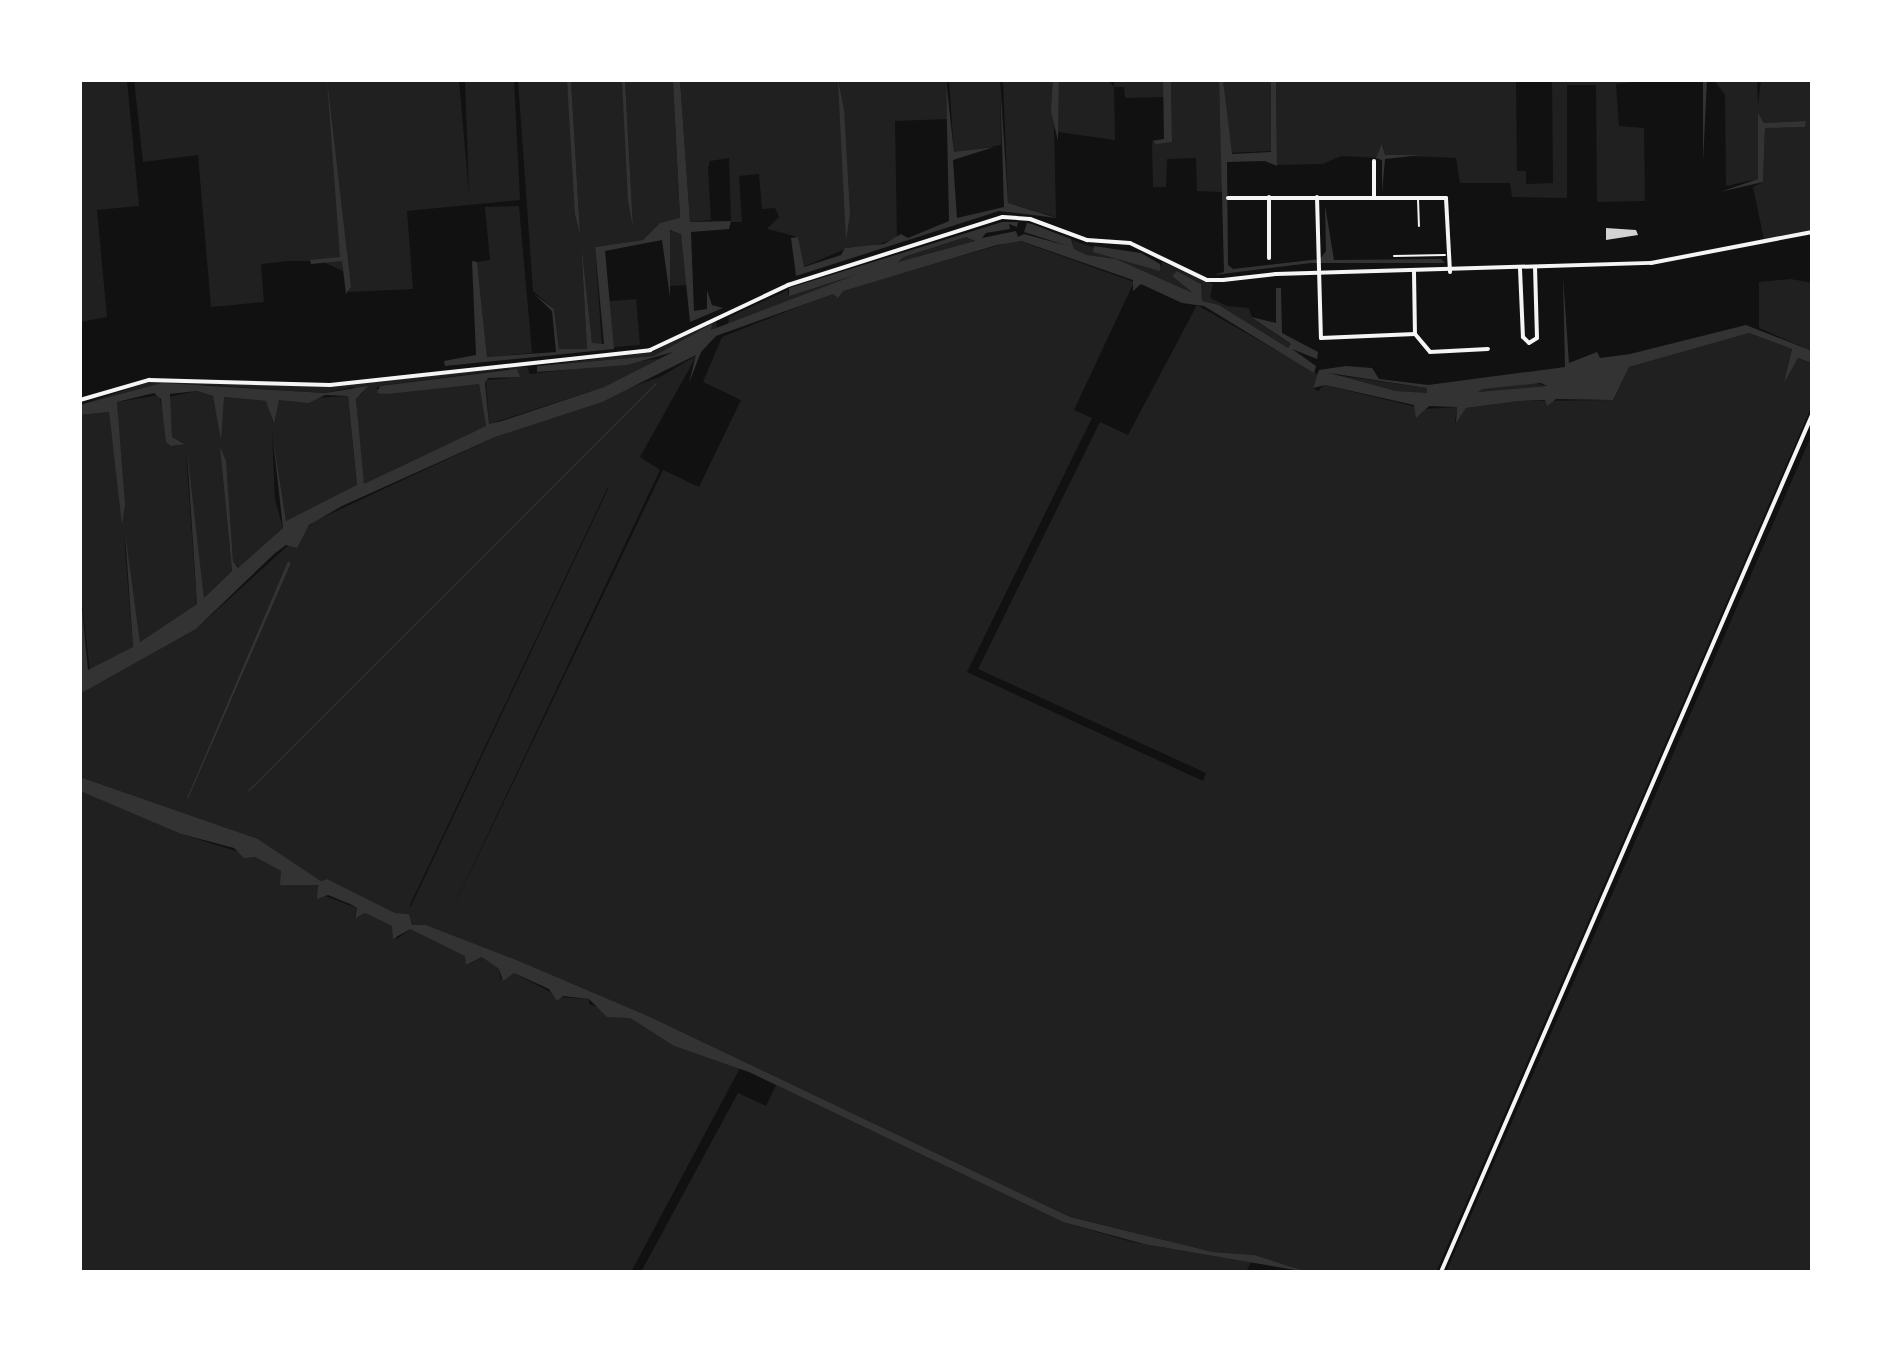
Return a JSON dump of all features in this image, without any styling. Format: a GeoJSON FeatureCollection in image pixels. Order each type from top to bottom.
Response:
{"type":"FeatureCollection","features":[{"type":"Feature","properties":{"kind":"street"},"geometry":{"type":"LineString","coordinates":[[1374,161],[1374,196]]}},
{"type":"Feature","properties":{"kind":"street"},"geometry":{"type":"LineString","coordinates":[[1269,197],[1269,258]]}},
{"type":"Feature","properties":{"kind":"street"},"geometry":{"type":"LineString","coordinates":[[1317,197],[1321,338],[1415,334]]}},
{"type":"Feature","properties":{"kind":"street"},"geometry":{"type":"LineString","coordinates":[[1228,198],[1446,198],[1450,272]]}},
{"type":"Feature","properties":{"kind":"street"},"geometry":{"type":"LineString","coordinates":[[80,400],[149,380],[330,385],[650,350],[788,285],[1003,217],[1030,219],[1087,240],[1144,247],[1207,280],[1651,263],[1812,232]]}},
{"type":"Feature","properties":{"kind":"street"},"geometry":{"type":"LineString","coordinates":[[1520,269],[1523,337],[1529,343],[1537,338],[1535,268]]}},
{"type":"Feature","properties":{"kind":"street"},"geometry":{"type":"LineString","coordinates":[[1414,272],[1415,334],[1430,352],[1488,349]]}},
{"type":"Feature","properties":{"kind":"street"},"geometry":{"type":"LineString","coordinates":[[1441,1272],[1812,415]]}},
{"type":"Feature","properties":{"kind":"lane"},"geometry":{"type":"LineString","coordinates":[[1418,198],[1419,226]]}},
{"type":"Feature","properties":{"kind":"path"},"geometry":{"type":"LineString","coordinates":[[1394,256],[1450,255]]}},
{"type":"Feature","properties":{"kind":"shaded area"},"geometry":{"type":"Polygon","coordinates":[[[80,80],[127,80],[139,206],[97,210],[107,317],[80,322],[80,80]]]}},
{"type":"Feature","properties":{"kind":"shaded area"},"geometry":{"type":"Polygon","coordinates":[[[134,80],[459,80],[469,194],[465,80],[514,80],[520,200],[407,211],[413,289],[349,292],[347,273],[321,261],[289,261],[261,264],[264,302],[211,307],[198,155],[143,162],[134,80]]]}},
{"type":"Feature","properties":{"kind":"shaded area"},"geometry":{"type":"Polygon","coordinates":[[[327,80],[351,287],[346,294],[342,261],[311,264],[310,260],[340,257],[327,80]]]}},
{"type":"Feature","properties":{"kind":"shaded area"},"geometry":{"type":"Polygon","coordinates":[[[518,80],[567,80],[580,234],[571,80],[622,80],[633,228],[625,80],[673,80],[680,219],[660,223],[643,240],[595,247],[602,346],[592,344],[581,241],[587,349],[559,349],[554,309],[533,291],[518,80]]]}},
{"type":"Feature","properties":{"kind":"shaded area"},"geometry":{"type":"Polygon","coordinates":[[[567,80],[571,80],[580,234],[575,214],[567,80]]]}},
{"type":"Feature","properties":{"kind":"shaded area"},"geometry":{"type":"Polygon","coordinates":[[[622,80],[625,80],[633,228],[628,200],[622,80]]]}},
{"type":"Feature","properties":{"kind":"shaded area"},"geometry":{"type":"Polygon","coordinates":[[[673,80],[680,80],[690,222],[731,221],[729,229],[691,232],[694,311],[707,309],[707,290],[712,305],[723,308],[690,322],[681,234],[670,230],[670,297],[662,240],[605,251],[614,349],[445,366],[444,361],[476,355],[472,261],[477,262],[487,357],[556,352],[552,311],[534,294],[554,309],[559,349],[587,349],[581,241],[592,343],[604,344],[595,247],[643,240],[660,223],[680,218],[673,80]]]}},
{"type":"Feature","properties":{"kind":"shaded area"},"geometry":{"type":"Polygon","coordinates":[[[680,80],[946,80],[947,119],[895,121],[897,238],[858,251],[850,247],[803,267],[798,237],[767,229],[779,217],[775,208],[762,209],[759,174],[739,176],[742,222],[731,222],[729,158],[710,161],[711,220],[690,222],[680,80]]]}},
{"type":"Feature","properties":{"kind":"shaded area"},"geometry":{"type":"Polygon","coordinates":[[[838,80],[844,110],[850,214],[846,240],[838,80]]]}},
{"type":"Feature","properties":{"kind":"shaded area"},"geometry":{"type":"Polygon","coordinates":[[[946,80],[954,152],[994,147],[953,160],[957,218],[1004,207],[1000,80],[1008,203],[1057,218],[999,211],[796,276],[791,238],[798,237],[804,267],[841,255],[845,248],[884,244],[901,234],[908,238],[949,221],[946,80]]]}},
{"type":"Feature","properties":{"kind":"shaded area"},"geometry":{"type":"Polygon","coordinates":[[[949,80],[1000,80],[1001,145],[954,153],[949,80]]]}},
{"type":"Feature","properties":{"kind":"shaded area"},"geometry":{"type":"Polygon","coordinates":[[[1003,80],[1053,80],[1056,217],[1008,203],[1003,80]]]}},
{"type":"Feature","properties":{"kind":"shaded area"},"geometry":{"type":"Polygon","coordinates":[[[1053,80],[1059,80],[1058,141],[1051,111],[1053,80]]]}},
{"type":"Feature","properties":{"kind":"shaded area"},"geometry":{"type":"Polygon","coordinates":[[[1059,80],[1108,80],[1114,87],[1115,140],[1058,132],[1059,80]]]}},
{"type":"Feature","properties":{"kind":"shaded area"},"geometry":{"type":"Polygon","coordinates":[[[1114,80],[1163,80],[1164,97],[1125,98],[1124,87],[1114,87],[1114,80]]]}},
{"type":"Feature","properties":{"kind":"shaded area"},"geometry":{"type":"Polygon","coordinates":[[[1163,80],[1171,80],[1172,142],[1156,144],[1152,141],[1164,139],[1163,80]]]}},
{"type":"Feature","properties":{"kind":"shaded area"},"geometry":{"type":"Polygon","coordinates":[[[1171,80],[1219,80],[1223,192],[1197,191],[1196,158],[1167,159],[1166,187],[1153,187],[1152,143],[1172,142],[1171,80]]]}},
{"type":"Feature","properties":{"kind":"shaded area"},"geometry":{"type":"Polygon","coordinates":[[[1219,80],[1223,80],[1232,154],[1271,152],[1271,80],[1276,80],[1277,166],[1265,161],[1227,162],[1228,265],[1233,269],[1320,259],[1326,251],[1325,205],[1334,260],[1441,259],[1445,263],[1311,263],[1214,275],[1224,272],[1219,80]]]}},
{"type":"Feature","properties":{"kind":"shaded area"},"geometry":{"type":"Polygon","coordinates":[[[1223,80],[1273,80],[1275,159],[1272,151],[1228,153],[1223,80]]]}},
{"type":"Feature","properties":{"kind":"shaded area"},"geometry":{"type":"Polygon","coordinates":[[[1276,80],[1516,80],[1517,171],[1526,171],[1526,184],[1553,183],[1552,80],[1651,80],[1616,84],[1619,126],[1644,128],[1645,201],[1597,202],[1596,85],[1567,85],[1567,198],[1512,197],[1510,183],[1460,183],[1456,158],[1385,155],[1383,145],[1380,158],[1341,156],[1323,164],[1277,165],[1276,80]]]}},
{"type":"Feature","properties":{"kind":"shaded area"},"geometry":{"type":"Polygon","coordinates":[[[1703,80],[1707,80],[1703,162],[1703,80]]]}},
{"type":"Feature","properties":{"kind":"shaded area"},"geometry":{"type":"Polygon","coordinates":[[[1714,80],[1757,80],[1758,106],[1761,80],[1811,80],[1812,230],[1764,240],[1753,187],[1763,182],[1765,128],[1805,127],[1805,121],[1764,123],[1758,114],[1758,179],[1726,186],[1725,95],[1714,80]]]}},
{"type":"Feature","properties":{"kind":"shaded area"},"geometry":{"type":"Polygon","coordinates":[[[1758,113],[1764,123],[1806,121],[1805,127],[1765,128],[1763,182],[1720,192],[1758,179],[1758,113]]]}},
{"type":"Feature","properties":{"kind":"shaded area"},"geometry":{"type":"Polygon","coordinates":[[[1382,144],[1385,155],[1421,155],[1385,159],[1382,193],[1382,160],[1376,158],[1382,144]]]}},
{"type":"Feature","properties":{"kind":"shaded area"},"geometry":{"type":"Polygon","coordinates":[[[519,206],[532,353],[487,357],[477,262],[490,260],[485,207],[519,206]]]}},
{"type":"Feature","properties":{"kind":"shaded area"},"geometry":{"type":"Polygon","coordinates":[[[1002,222],[1018,222],[1017,227],[1009,224],[1010,229],[986,233],[982,238],[1016,231],[1018,237],[1024,234],[1068,246],[1024,232],[1027,223],[1071,239],[1074,249],[1087,255],[1116,259],[1193,293],[1172,276],[1177,271],[1201,284],[1202,301],[1219,305],[1288,348],[1291,344],[1251,317],[1276,323],[1276,288],[1281,288],[1282,333],[1318,352],[1317,359],[1292,349],[1316,366],[1314,373],[1204,306],[1182,303],[1141,284],[1133,291],[1133,280],[1021,241],[997,245],[843,291],[838,298],[833,294],[716,336],[701,352],[689,383],[696,355],[602,402],[495,437],[342,506],[309,525],[297,548],[286,545],[274,554],[196,629],[80,694],[80,588],[88,670],[133,647],[125,533],[140,642],[197,604],[187,451],[204,598],[232,571],[220,447],[226,461],[233,561],[238,568],[283,528],[272,431],[286,521],[357,485],[348,396],[325,395],[309,403],[279,400],[274,424],[266,401],[224,397],[221,440],[213,396],[197,391],[170,394],[172,437],[185,444],[171,446],[166,442],[161,399],[154,393],[117,402],[125,505],[122,525],[109,412],[80,415],[80,405],[162,383],[325,393],[368,386],[356,399],[364,484],[486,426],[479,384],[387,394],[377,393],[380,386],[517,369],[520,377],[488,378],[485,383],[489,424],[502,421],[604,387],[673,352],[627,365],[537,372],[537,366],[654,356],[712,324],[711,330],[858,274],[789,296],[789,288],[1002,222]],[[966,237],[904,257],[898,262],[975,241],[966,237]]]}},
{"type":"Feature","properties":{"kind":"shaded area"},"geometry":{"type":"Polygon","coordinates":[[[675,229],[681,234],[687,285],[670,286],[668,233],[675,229]]]}},
{"type":"Feature","properties":{"kind":"shaded area"},"geometry":{"type":"Polygon","coordinates":[[[966,237],[975,241],[898,262],[904,257],[966,237]]]}},
{"type":"Feature","properties":{"kind":"shaded area"},"geometry":{"type":"Polygon","coordinates":[[[1017,240],[1134,282],[1074,410],[1092,418],[967,672],[1203,781],[1206,773],[978,669],[1100,422],[1128,435],[1197,305],[1318,374],[1313,388],[1318,391],[1324,385],[1425,409],[1457,407],[1455,423],[1466,408],[1519,401],[1613,400],[1629,367],[1749,333],[1792,349],[1786,378],[1798,358],[1812,363],[1812,405],[1436,1272],[1307,1272],[1255,1255],[1213,1252],[1070,1217],[648,1016],[426,925],[412,925],[409,914],[395,913],[327,879],[321,881],[258,839],[80,777],[80,694],[196,629],[315,521],[495,437],[662,376],[697,355],[640,457],[660,470],[444,927],[663,470],[699,487],[741,400],[703,382],[722,337],[833,293],[1017,240]],[[609,487],[410,905],[411,906],[609,487]],[[288,561],[187,798],[188,799],[291,563],[288,561]]]}},
{"type":"Feature","properties":{"kind":"shaded area"},"geometry":{"type":"Polygon","coordinates":[[[1072,240],[1159,270],[1162,262],[1213,284],[1210,298],[1227,306],[1249,308],[1252,318],[1292,345],[1288,348],[1219,305],[1202,301],[1200,283],[1177,271],[1172,276],[1193,293],[1116,259],[1087,255],[1074,249],[1072,240]]]}},
{"type":"Feature","properties":{"kind":"shaded area"},"geometry":{"type":"Polygon","coordinates":[[[1094,246],[1141,253],[1160,264],[1160,271],[1093,252],[1094,246]]]}},
{"type":"Feature","properties":{"kind":"shaded area"},"geometry":{"type":"Polygon","coordinates":[[[855,272],[857,276],[728,325],[729,317],[788,290],[788,295],[855,272]]]}},
{"type":"Feature","properties":{"kind":"shaded area"},"geometry":{"type":"Polygon","coordinates":[[[1563,276],[1569,363],[1597,352],[1600,358],[1630,354],[1746,325],[1812,351],[1812,363],[1798,358],[1784,383],[1792,349],[1749,333],[1629,367],[1613,400],[1556,399],[1547,406],[1545,400],[1519,401],[1466,408],[1456,423],[1457,407],[1429,406],[1416,418],[1414,405],[1325,385],[1313,388],[1319,370],[1346,366],[1372,368],[1379,379],[1428,385],[1565,367],[1563,276]],[[1329,373],[1396,391],[1427,393],[1427,388],[1329,373]],[[1541,383],[1483,389],[1478,392],[1547,386],[1541,383]]]}},
{"type":"Feature","properties":{"kind":"shaded area"},"geometry":{"type":"Polygon","coordinates":[[[1791,279],[1812,283],[1812,351],[1759,328],[1759,282],[1791,279]]]}},
{"type":"Feature","properties":{"kind":"shaded area"},"geometry":{"type":"Polygon","coordinates":[[[636,299],[640,345],[613,347],[609,301],[636,299]]]}},
{"type":"Feature","properties":{"kind":"shaded area"},"geometry":{"type":"Polygon","coordinates":[[[710,322],[716,322],[718,330],[654,356],[537,366],[653,352],[710,322]]]}},
{"type":"Feature","properties":{"kind":"shaded area"},"geometry":{"type":"Polygon","coordinates":[[[673,352],[604,387],[489,424],[486,380],[520,377],[508,369],[380,386],[375,389],[479,384],[486,426],[363,485],[356,399],[363,392],[353,387],[325,393],[207,385],[80,405],[152,381],[325,387],[516,367],[527,367],[530,374],[657,359],[673,352]]]}},
{"type":"Feature","properties":{"kind":"shaded area"},"geometry":{"type":"Polygon","coordinates":[[[1329,374],[1427,388],[1427,394],[1396,391],[1329,374]]]}},
{"type":"Feature","properties":{"kind":"shaded area"},"geometry":{"type":"Polygon","coordinates":[[[656,383],[657,384],[249,792],[656,383]]]}},
{"type":"Feature","properties":{"kind":"shaded area"},"geometry":{"type":"Polygon","coordinates":[[[1534,383],[1547,386],[1477,392],[1483,389],[1534,383]]]}},
{"type":"Feature","properties":{"kind":"shaded area"},"geometry":{"type":"Polygon","coordinates":[[[197,391],[213,396],[215,408],[224,397],[267,401],[273,424],[279,400],[348,396],[357,487],[286,521],[272,431],[275,499],[283,528],[239,568],[233,561],[220,447],[232,571],[204,598],[186,453],[197,604],[140,642],[124,534],[133,648],[90,671],[80,588],[80,415],[109,412],[123,525],[117,402],[159,395],[171,446],[185,443],[172,437],[168,397],[197,391]]]}},
{"type":"Feature","properties":{"kind":"shaded area"},"geometry":{"type":"Polygon","coordinates":[[[1812,434],[1812,1272],[1446,1272],[1611,897],[1812,434]]]}},
{"type":"Feature","properties":{"kind":"shaded area"},"geometry":{"type":"Polygon","coordinates":[[[288,561],[291,563],[188,799],[187,798],[288,561]]]}},
{"type":"Feature","properties":{"kind":"shaded area"},"geometry":{"type":"Polygon","coordinates":[[[80,777],[258,839],[321,881],[327,879],[395,913],[409,914],[412,925],[426,925],[648,1016],[1070,1217],[1213,1252],[1255,1255],[1307,1272],[1144,1244],[1063,1222],[749,1072],[674,1046],[630,1018],[607,1017],[589,999],[563,996],[557,1001],[549,989],[514,973],[503,981],[499,969],[482,957],[466,965],[465,956],[410,929],[393,939],[392,926],[365,913],[355,918],[357,908],[328,895],[317,899],[318,885],[280,885],[281,871],[255,857],[244,858],[234,848],[181,834],[80,791],[80,777]]]}},
{"type":"Feature","properties":{"kind":"shaded area"},"geometry":{"type":"Polygon","coordinates":[[[80,791],[181,834],[255,857],[281,871],[281,884],[315,883],[325,896],[357,908],[354,917],[365,913],[392,926],[397,939],[410,929],[466,956],[467,965],[483,957],[499,969],[501,980],[514,973],[560,997],[589,999],[589,1004],[630,1018],[674,1046],[740,1068],[631,1272],[80,1272],[80,791]]]}},
{"type":"Feature","properties":{"kind":"shaded area"},"geometry":{"type":"Polygon","coordinates":[[[776,1085],[1063,1222],[1132,1242],[1251,1262],[1246,1272],[641,1272],[738,1093],[766,1106],[776,1085]]]}},
{"type":"Feature","properties":{"kind":"building"},"geometry":{"type":"Polygon","coordinates":[[[1606,228],[1636,230],[1638,235],[1606,240],[1606,228]]]}}]}
